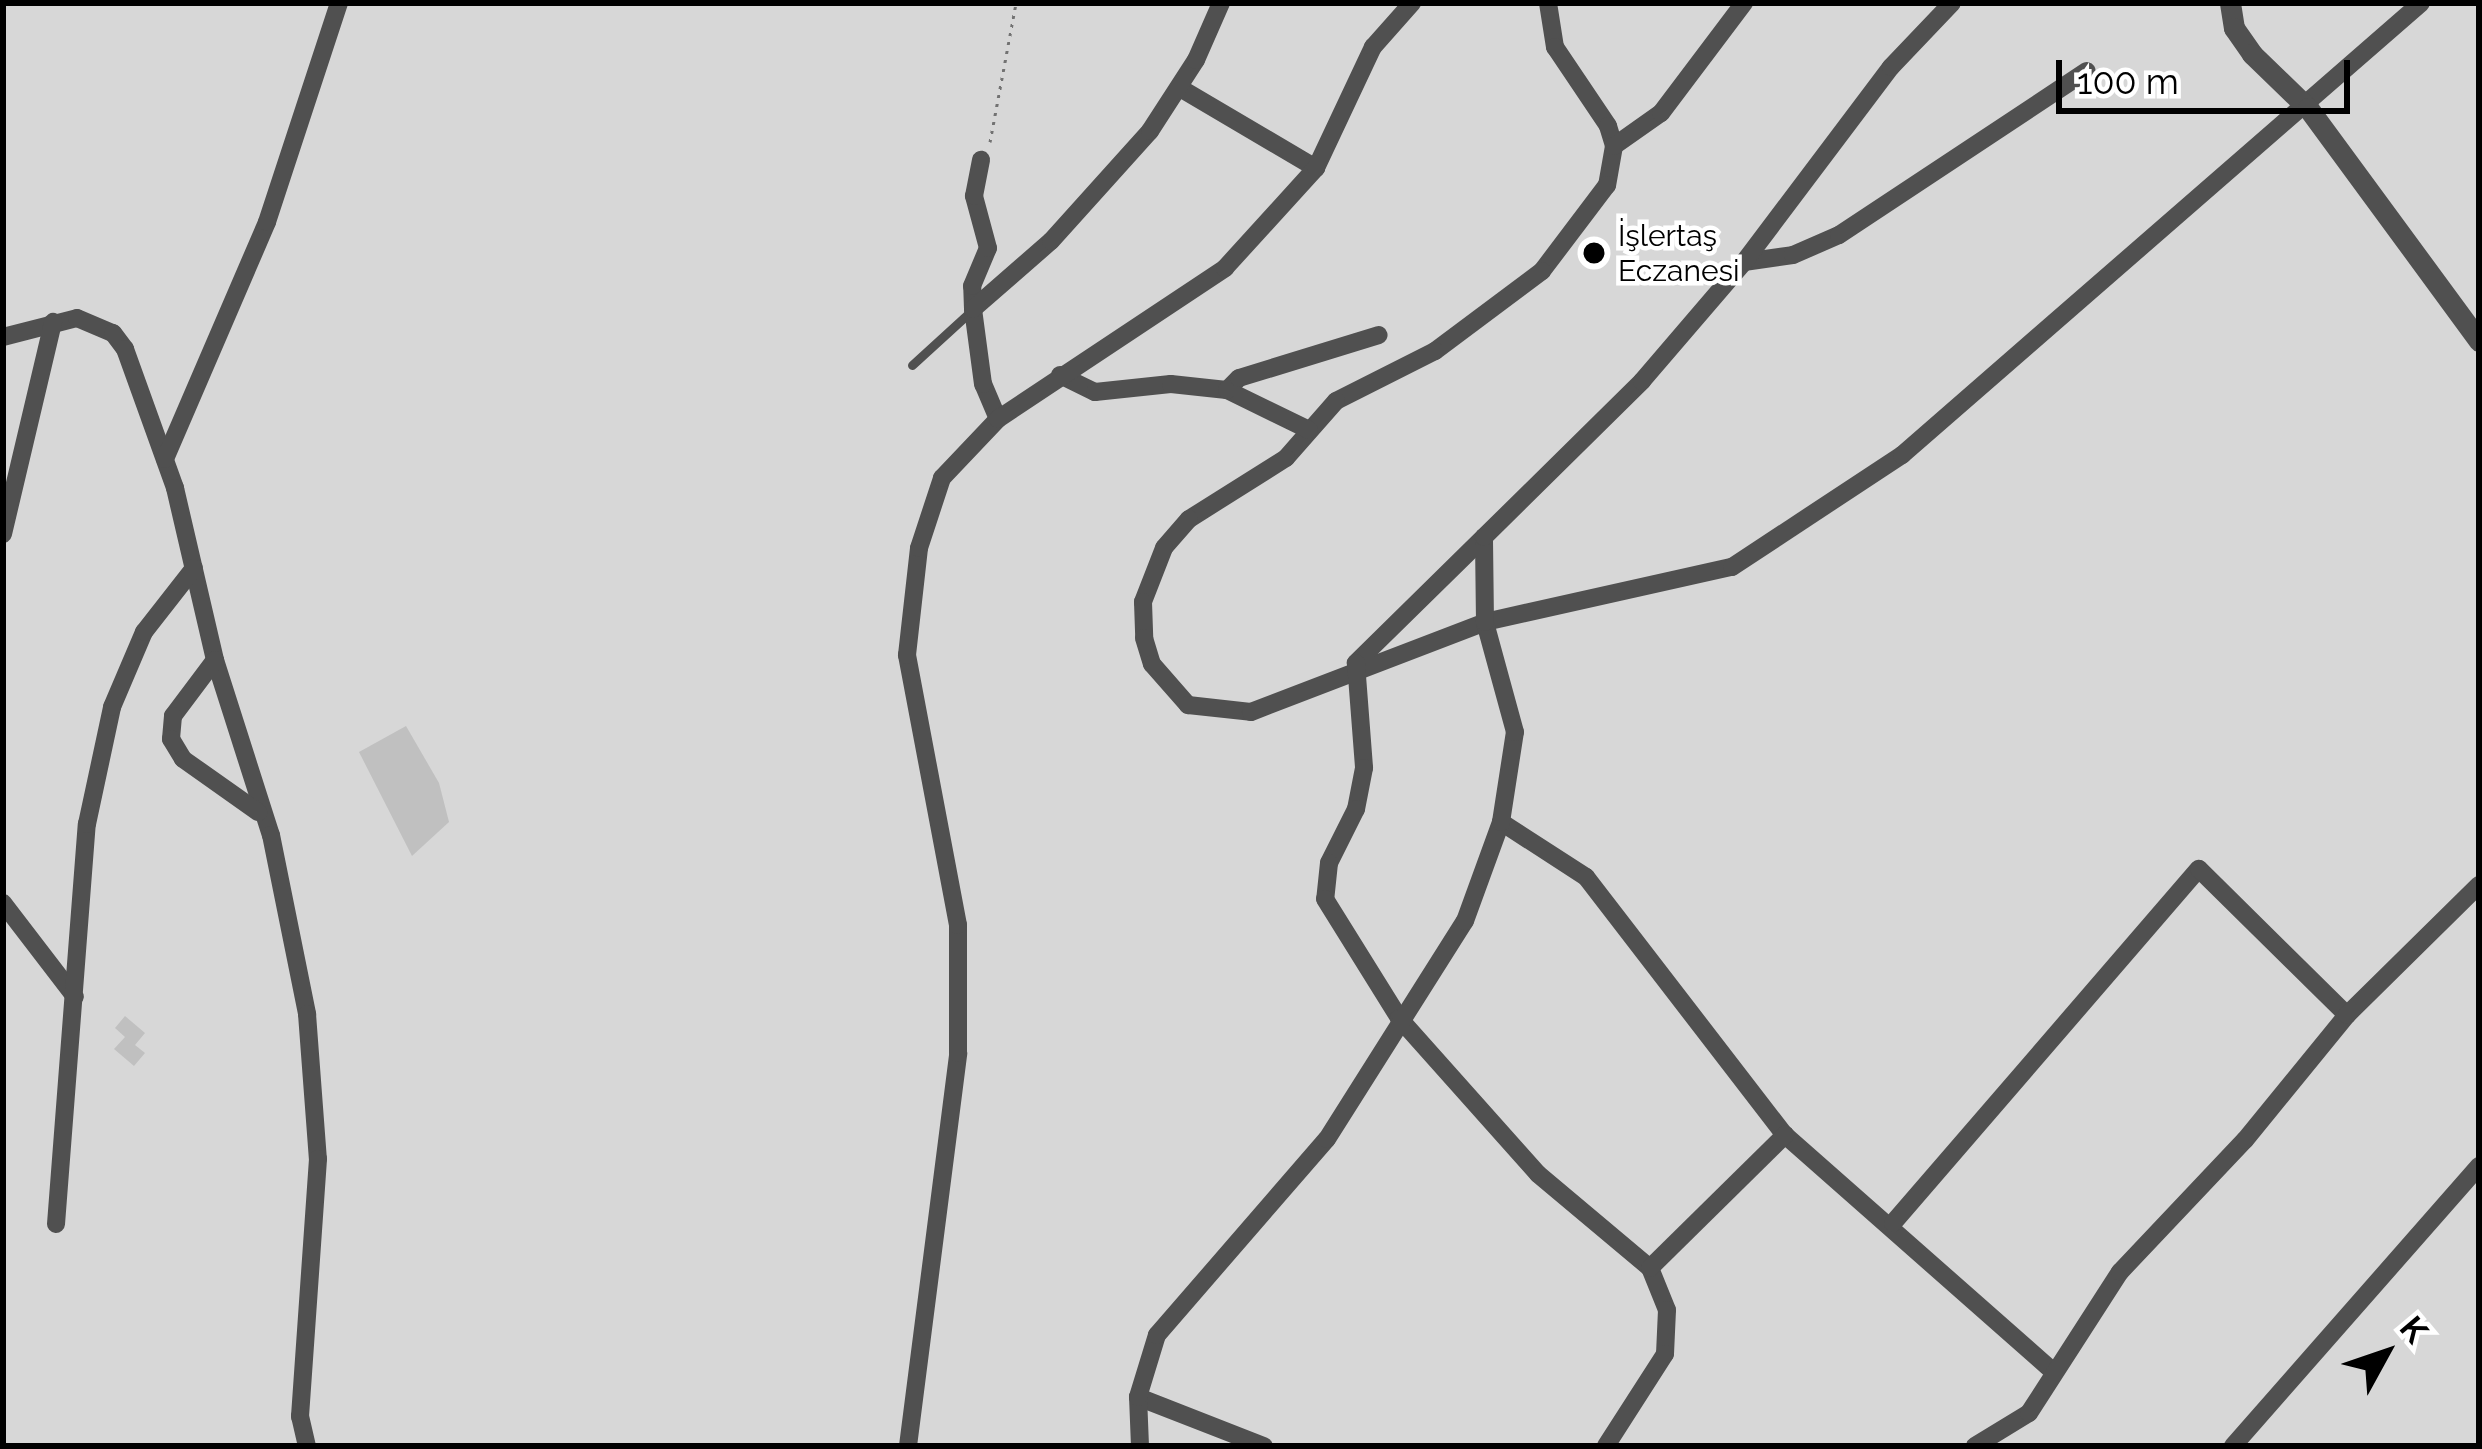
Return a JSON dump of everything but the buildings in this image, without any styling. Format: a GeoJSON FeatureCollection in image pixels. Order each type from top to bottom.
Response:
{"type":"FeatureCollection","features":[{"type":"Feature","properties":{"kind":"street"},"geometry":{"type":"LineString","coordinates":[[165,459],[267,222],[339,3]]}},
{"type":"Feature","properties":{"kind":"street"},"geometry":{"type":"LineString","coordinates":[[973,309],[1051,241],[1180,88],[1221,3]]}},
{"type":"Feature","properties":{"kind":"street"},"geometry":{"type":"LineString","coordinates":[[908,1446],[958,1053],[958,925],[907,655],[920,548],[942,478],[998,419],[1225,268],[1316,169],[1372,46],[1412,3]]}},
{"type":"Feature","properties":{"kind":"street"},"geometry":{"type":"LineString","coordinates":[[1548,3],[1556,47],[1614,146],[1607,184],[1542,271],[1435,351],[1336,400],[1286,458],[1189,519],[1164,548],[1143,602],[1144,638],[1167,687],[1208,712],[1251,712],[1485,622],[1732,567],[1902,455],[2308,108],[2421,3]]}},
{"type":"Feature","properties":{"kind":"street"},"geometry":{"type":"LineString","coordinates":[[1614,146],[1661,113],[1744,3]]}},
{"type":"Feature","properties":{"kind":"street"},"geometry":{"type":"LineString","coordinates":[[1606,1446],[1665,1354],[1667,1310],[1650,1268],[1538,1174],[1399,1018],[1325,899],[1329,863],[1356,809],[1364,768],[1353,675],[1367,647],[1642,381],[1744,262],[1891,67],[1952,3]]}},
{"type":"Feature","properties":{"kind":"street"},"geometry":{"type":"LineString","coordinates":[[2230,3],[2234,28],[2252,54],[2308,108],[2479,341]]}},
{"type":"Feature","properties":{"kind":"street"},"geometry":{"type":"LineString","coordinates":[[1744,262],[1793,255],[1839,235],[2087,71]]}},
{"type":"Feature","properties":{"kind":"street"},"geometry":{"type":"LineString","coordinates":[[1180,88],[1316,169]]}},
{"type":"Feature","properties":{"kind":"street"},"geometry":{"type":"LineString","coordinates":[[981,160],[974,196],[988,248],[972,286],[973,309],[982,384],[998,419]]}},
{"type":"Feature","properties":{"kind":"street"},"geometry":{"type":"LineString","coordinates":[[3,337],[77,318],[113,333],[165,459],[215,660],[258,812],[271,835],[309,1034],[318,1159],[300,1416],[307,1446]]}},
{"type":"Feature","properties":{"kind":"street"},"geometry":{"type":"LineString","coordinates":[[3,534],[53,322]]}},
{"type":"Feature","properties":{"kind":"street"},"geometry":{"type":"LineString","coordinates":[[1227,390],[1239,378],[1378,335]]}},
{"type":"Feature","properties":{"kind":"street"},"geometry":{"type":"LineString","coordinates":[[1060,375],[1095,392],[1171,384],[1227,390],[1309,430]]}},
{"type":"Feature","properties":{"kind":"street"},"geometry":{"type":"LineString","coordinates":[[1141,1446],[1138,1397],[1157,1336],[1327,1139],[1399,1018],[1465,921],[1501,822],[1515,732],[1485,622],[1484,537]]}},
{"type":"Feature","properties":{"kind":"street"},"geometry":{"type":"LineString","coordinates":[[56,1225],[87,824],[112,707],[144,632],[194,568]]}},
{"type":"Feature","properties":{"kind":"street"},"geometry":{"type":"LineString","coordinates":[[215,660],[173,716],[171,739],[183,759],[258,812]]}},
{"type":"Feature","properties":{"kind":"street"},"geometry":{"type":"LineString","coordinates":[[1501,822],[1586,877],[1785,1136],[1893,1223],[2054,1372]]}},
{"type":"Feature","properties":{"kind":"street"},"geometry":{"type":"LineString","coordinates":[[1893,1223],[2199,869],[2347,1015]]}},
{"type":"Feature","properties":{"kind":"street"},"geometry":{"type":"LineString","coordinates":[[1975,1446],[2029,1413],[2120,1272],[2245,1140],[2347,1015],[2479,885]]}},
{"type":"Feature","properties":{"kind":"street"},"geometry":{"type":"LineString","coordinates":[[3,903],[75,997]]}},
{"type":"Feature","properties":{"kind":"street"},"geometry":{"type":"LineString","coordinates":[[1650,1268],[1785,1136]]}},
{"type":"Feature","properties":{"kind":"street"},"geometry":{"type":"LineString","coordinates":[[2233,1446],[2479,1166]]}},
{"type":"Feature","properties":{"kind":"street"},"geometry":{"type":"LineString","coordinates":[[1138,1397],[1264,1446]]}},
{"type":"Feature","properties":{"kind":"lane"},"geometry":{"type":"LineString","coordinates":[[912,365],[973,309]]}},
{"type":"Feature","properties":{"kind":"path"},"geometry":{"type":"LineString","coordinates":[[981,160],[1002,105],[1016,3]]}},
{"type":"Feature","properties":{"kind":"shaded area"},"geometry":{"type":"Polygon","coordinates":[[[3,3],[2479,3],[2479,1446],[3,1446],[3,3]]]}},
{"type":"Feature","properties":{"kind":"place","name":"İşlertaş Eczanesi"},"geometry":{"type":"Point","coordinates":[1594,253]}}]}
